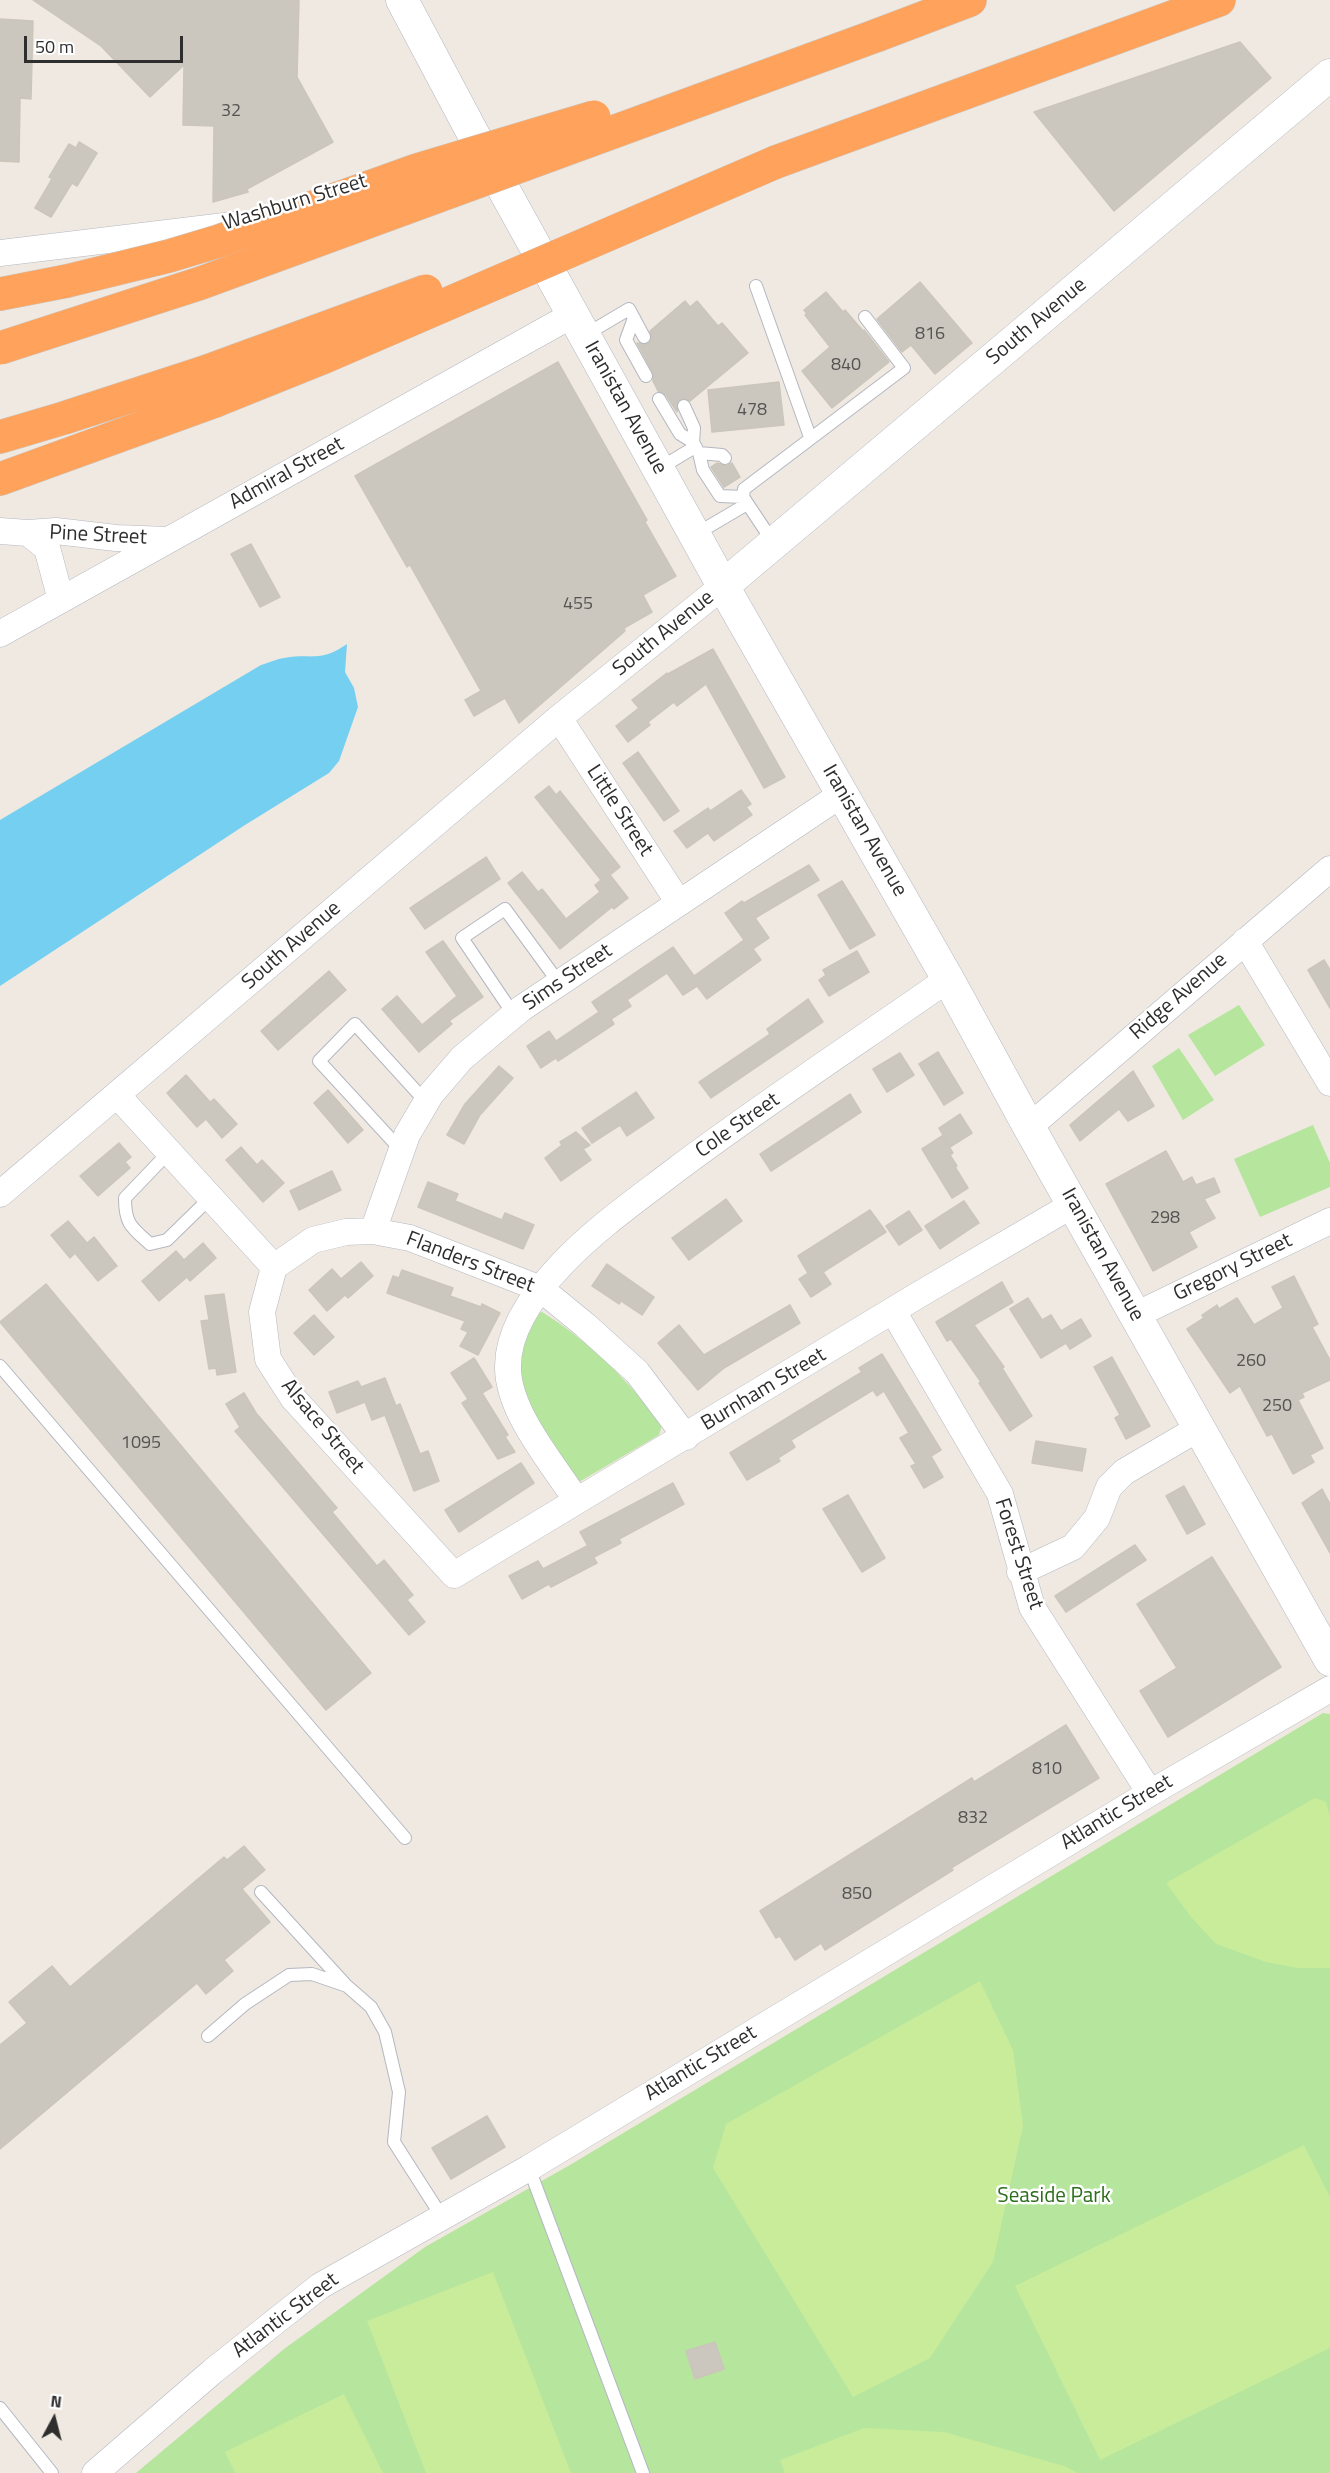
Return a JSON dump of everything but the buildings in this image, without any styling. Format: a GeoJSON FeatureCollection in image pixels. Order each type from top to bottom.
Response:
{"type":"FeatureCollection","features":[{"type":"Feature","properties":{"kind":"highway"},"geometry":{"type":"LineString","coordinates":[[0,348],[201,283],[970,0]]}},
{"type":"Feature","properties":{"kind":"highway"},"geometry":{"type":"LineString","coordinates":[[0,437],[96,409],[205,372],[1219,0]]}},
{"type":"Feature","properties":{"kind":"highway"},"geometry":{"type":"LineString","coordinates":[[0,294],[68,281],[169,256],[219,241],[472,152],[878,35]]}},
{"type":"Feature","properties":{"kind":"highway"},"geometry":{"type":"LineString","coordinates":[[0,479],[215,401],[322,358],[776,162]]}},
{"type":"Feature","properties":{"kind":"street","name":"Iranistan Avenue"},"geometry":{"type":"LineString","coordinates":[[402,0],[478,143],[723,586],[948,980],[1330,1660]]}},
{"type":"Feature","properties":{"kind":"street","name":"South Avenue"},"geometry":{"type":"LineString","coordinates":[[0,1194],[559,718],[723,586],[1330,75]]}},
{"type":"Feature","properties":{"kind":"street","name":"Washburn Street"},"geometry":{"type":"LineString","coordinates":[[0,253],[225,227],[478,143]]}},
{"type":"Feature","properties":{"kind":"street","name":"Admiral Street"},"geometry":{"type":"LineString","coordinates":[[0,634],[168,540],[580,324]]}},
{"type":"Feature","properties":{"kind":"street","name":"Pine Street"},"geometry":{"type":"LineString","coordinates":[[0,531],[28,534],[56,531],[116,538],[168,540]]}},
{"type":"Feature","properties":{"kind":"street","name":"Pine Street"},"geometry":{"type":"LineString","coordinates":[[28,534],[47,548],[61,600]]}},
{"type":"Feature","properties":{"kind":"street","name":"Little Street"},"geometry":{"type":"LineString","coordinates":[[559,718],[679,903]]}},
{"type":"Feature","properties":{"kind":"street","name":"Sims Street"},"geometry":{"type":"LineString","coordinates":[[373,1231],[407,1135],[426,1102],[462,1059],[514,1015],[559,983],[842,794]]}},
{"type":"Feature","properties":{"kind":"street","name":"Ridge Avenue"},"geometry":{"type":"LineString","coordinates":[[1029,1127],[1330,869]]}},
{"type":"Feature","properties":{"kind":"street"},"geometry":{"type":"LineString","coordinates":[[1245,940],[1330,1083]]}},
{"type":"Feature","properties":{"kind":"street","name":"Cole Street"},"geometry":{"type":"LineString","coordinates":[[577,1501],[525,1420],[509,1382],[507,1366],[511,1341],[541,1289],[590,1236],[717,1139],[948,980]]}},
{"type":"Feature","properties":{"kind":"street"},"geometry":{"type":"LineString","coordinates":[[117,1095],[274,1267]]}},
{"type":"Feature","properties":{"kind":"street","name":"Burnham Street"},"geometry":{"type":"LineString","coordinates":[[454,1575],[1074,1204]]}},
{"type":"Feature","properties":{"kind":"street","name":"Gregory Street"},"geometry":{"type":"LineString","coordinates":[[1136,1315],[1330,1221]]}},
{"type":"Feature","properties":{"kind":"street","name":"Flanders Street"},"geometry":{"type":"LineString","coordinates":[[274,1267],[313,1240],[346,1232],[373,1231],[410,1238],[541,1289],[637,1372],[686,1437]]}},
{"type":"Feature","properties":{"kind":"street","name":"Alsace Street"},"geometry":{"type":"LineString","coordinates":[[274,1267],[262,1312],[268,1359],[293,1398],[454,1575]]}},
{"type":"Feature","properties":{"kind":"street","name":"Forest Street"},"geometry":{"type":"LineString","coordinates":[[892,1311],[1000,1494],[1020,1572],[1032,1607],[1150,1793]]}},
{"type":"Feature","properties":{"kind":"street"},"geometry":{"type":"LineString","coordinates":[[1020,1572],[1073,1548],[1097,1518],[1109,1487],[1124,1472],[1199,1428]]}},
{"type":"Feature","properties":{"kind":"street","name":"Atlantic Street"},"geometry":{"type":"LineString","coordinates":[[95,2473],[213,2371],[320,2286],[529,2168],[1150,1793],[1330,1689]]}},
{"type":"Feature","properties":{"kind":"lane"},"geometry":{"type":"LineString","coordinates":[[756,286],[810,437]]}},
{"type":"Feature","properties":{"kind":"lane"},"geometry":{"type":"LineString","coordinates":[[580,324],[629,309],[644,337]]}},
{"type":"Feature","properties":{"kind":"lane"},"geometry":{"type":"LineString","coordinates":[[695,535],[810,437],[904,368],[865,316]]}},
{"type":"Feature","properties":{"kind":"lane"},"geometry":{"type":"LineString","coordinates":[[634,318],[626,340],[646,376]]}},
{"type":"Feature","properties":{"kind":"lane"},"geometry":{"type":"LineString","coordinates":[[659,399],[680,434],[696,447],[722,454],[725,458]]}},
{"type":"Feature","properties":{"kind":"lane"},"geometry":{"type":"LineString","coordinates":[[684,406],[694,428],[696,447],[703,470],[720,496],[743,492]]}},
{"type":"Feature","properties":{"kind":"lane"},"geometry":{"type":"LineString","coordinates":[[658,468],[696,447]]}},
{"type":"Feature","properties":{"kind":"lane"},"geometry":{"type":"LineString","coordinates":[[743,492],[774,543]]}},
{"type":"Feature","properties":{"kind":"lane"},"geometry":{"type":"LineString","coordinates":[[514,1015],[462,938],[505,909],[559,983]]}},
{"type":"Feature","properties":{"kind":"lane"},"geometry":{"type":"LineString","coordinates":[[401,1150],[319,1061],[355,1024],[426,1102]]}},
{"type":"Feature","properties":{"kind":"lane"},"geometry":{"type":"LineString","coordinates":[[169,1152],[125,1198],[125,1214],[130,1226],[150,1244],[167,1240],[211,1197]]}},
{"type":"Feature","properties":{"kind":"lane"},"geometry":{"type":"LineString","coordinates":[[0,1366],[405,1838]]}},
{"type":"Feature","properties":{"kind":"lane"},"geometry":{"type":"LineString","coordinates":[[261,1892],[346,1986],[371,2007],[385,2032],[399,2092],[394,2142],[442,2217]]}},
{"type":"Feature","properties":{"kind":"lane"},"geometry":{"type":"LineString","coordinates":[[208,2036],[245,2004],[289,1975],[312,1974],[346,1986]]}},
{"type":"Feature","properties":{"kind":"lane"},"geometry":{"type":"LineString","coordinates":[[529,2168],[643,2473]]}},
{"type":"Feature","properties":{"kind":"lane"},"geometry":{"type":"LineString","coordinates":[[0,2408],[52,2473]]}},
{"type":"Feature","properties":{"kind":"green space"},"geometry":{"type":"Polygon","coordinates":[[[1239,1005],[1265,1045],[1215,1076],[1188,1035],[1239,1005]]]}},
{"type":"Feature","properties":{"kind":"green space"},"geometry":{"type":"Polygon","coordinates":[[[1179,1048],[1214,1100],[1183,1120],[1152,1066],[1179,1048]]]}},
{"type":"Feature","properties":{"kind":"green space"},"geometry":{"type":"Polygon","coordinates":[[[1313,1125],[1330,1163],[1330,1187],[1260,1217],[1234,1159],[1313,1125]]]}},
{"type":"Feature","properties":{"kind":"green space"},"geometry":{"type":"Polygon","coordinates":[[[542,1312],[592,1349],[622,1377],[662,1425],[659,1435],[579,1482],[574,1482],[518,1387],[515,1357],[538,1313],[542,1312]]]}},
{"type":"Feature","properties":{"kind":"green space","name":"Seaside Park"},"geometry":{"type":"Polygon","coordinates":[[[1323,1713],[1330,1714],[1330,2473],[136,2473],[284,2349],[425,2247],[570,2165],[1323,1713]]]}},
{"type":"Feature","properties":{"kind":"green space"},"geometry":{"type":"Polygon","coordinates":[[[1315,1798],[1326,1802],[1330,1816],[1330,1968],[1297,1968],[1266,1962],[1216,1944],[1191,1917],[1166,1883],[1315,1798]]]}},
{"type":"Feature","properties":{"kind":"green space"},"geometry":{"type":"Polygon","coordinates":[[[980,1981],[1013,2050],[1023,2126],[993,2262],[930,2358],[853,2397],[713,2168],[726,2124],[980,1981]]]}},
{"type":"Feature","properties":{"kind":"green space"},"geometry":{"type":"Polygon","coordinates":[[[1304,2145],[1330,2197],[1330,2348],[1100,2460],[1015,2286],[1304,2145]]]}},
{"type":"Feature","properties":{"kind":"green space"},"geometry":{"type":"Polygon","coordinates":[[[493,2272],[571,2473],[426,2473],[367,2321],[493,2272]]]}},
{"type":"Feature","properties":{"kind":"green space"},"geometry":{"type":"Polygon","coordinates":[[[344,2394],[383,2473],[235,2473],[225,2452],[344,2394]]]}},
{"type":"Feature","properties":{"kind":"green space"},"geometry":{"type":"Polygon","coordinates":[[[864,2428],[944,2432],[1064,2466],[1078,2473],[785,2473],[780,2460],[864,2428]]]}},
{"type":"Feature","properties":{"kind":"water"},"geometry":{"type":"Polygon","coordinates":[[[347,644],[345,672],[354,688],[358,707],[339,761],[329,773],[245,825],[0,986],[0,820],[261,665],[284,658],[330,654],[347,644]]]}}]}
